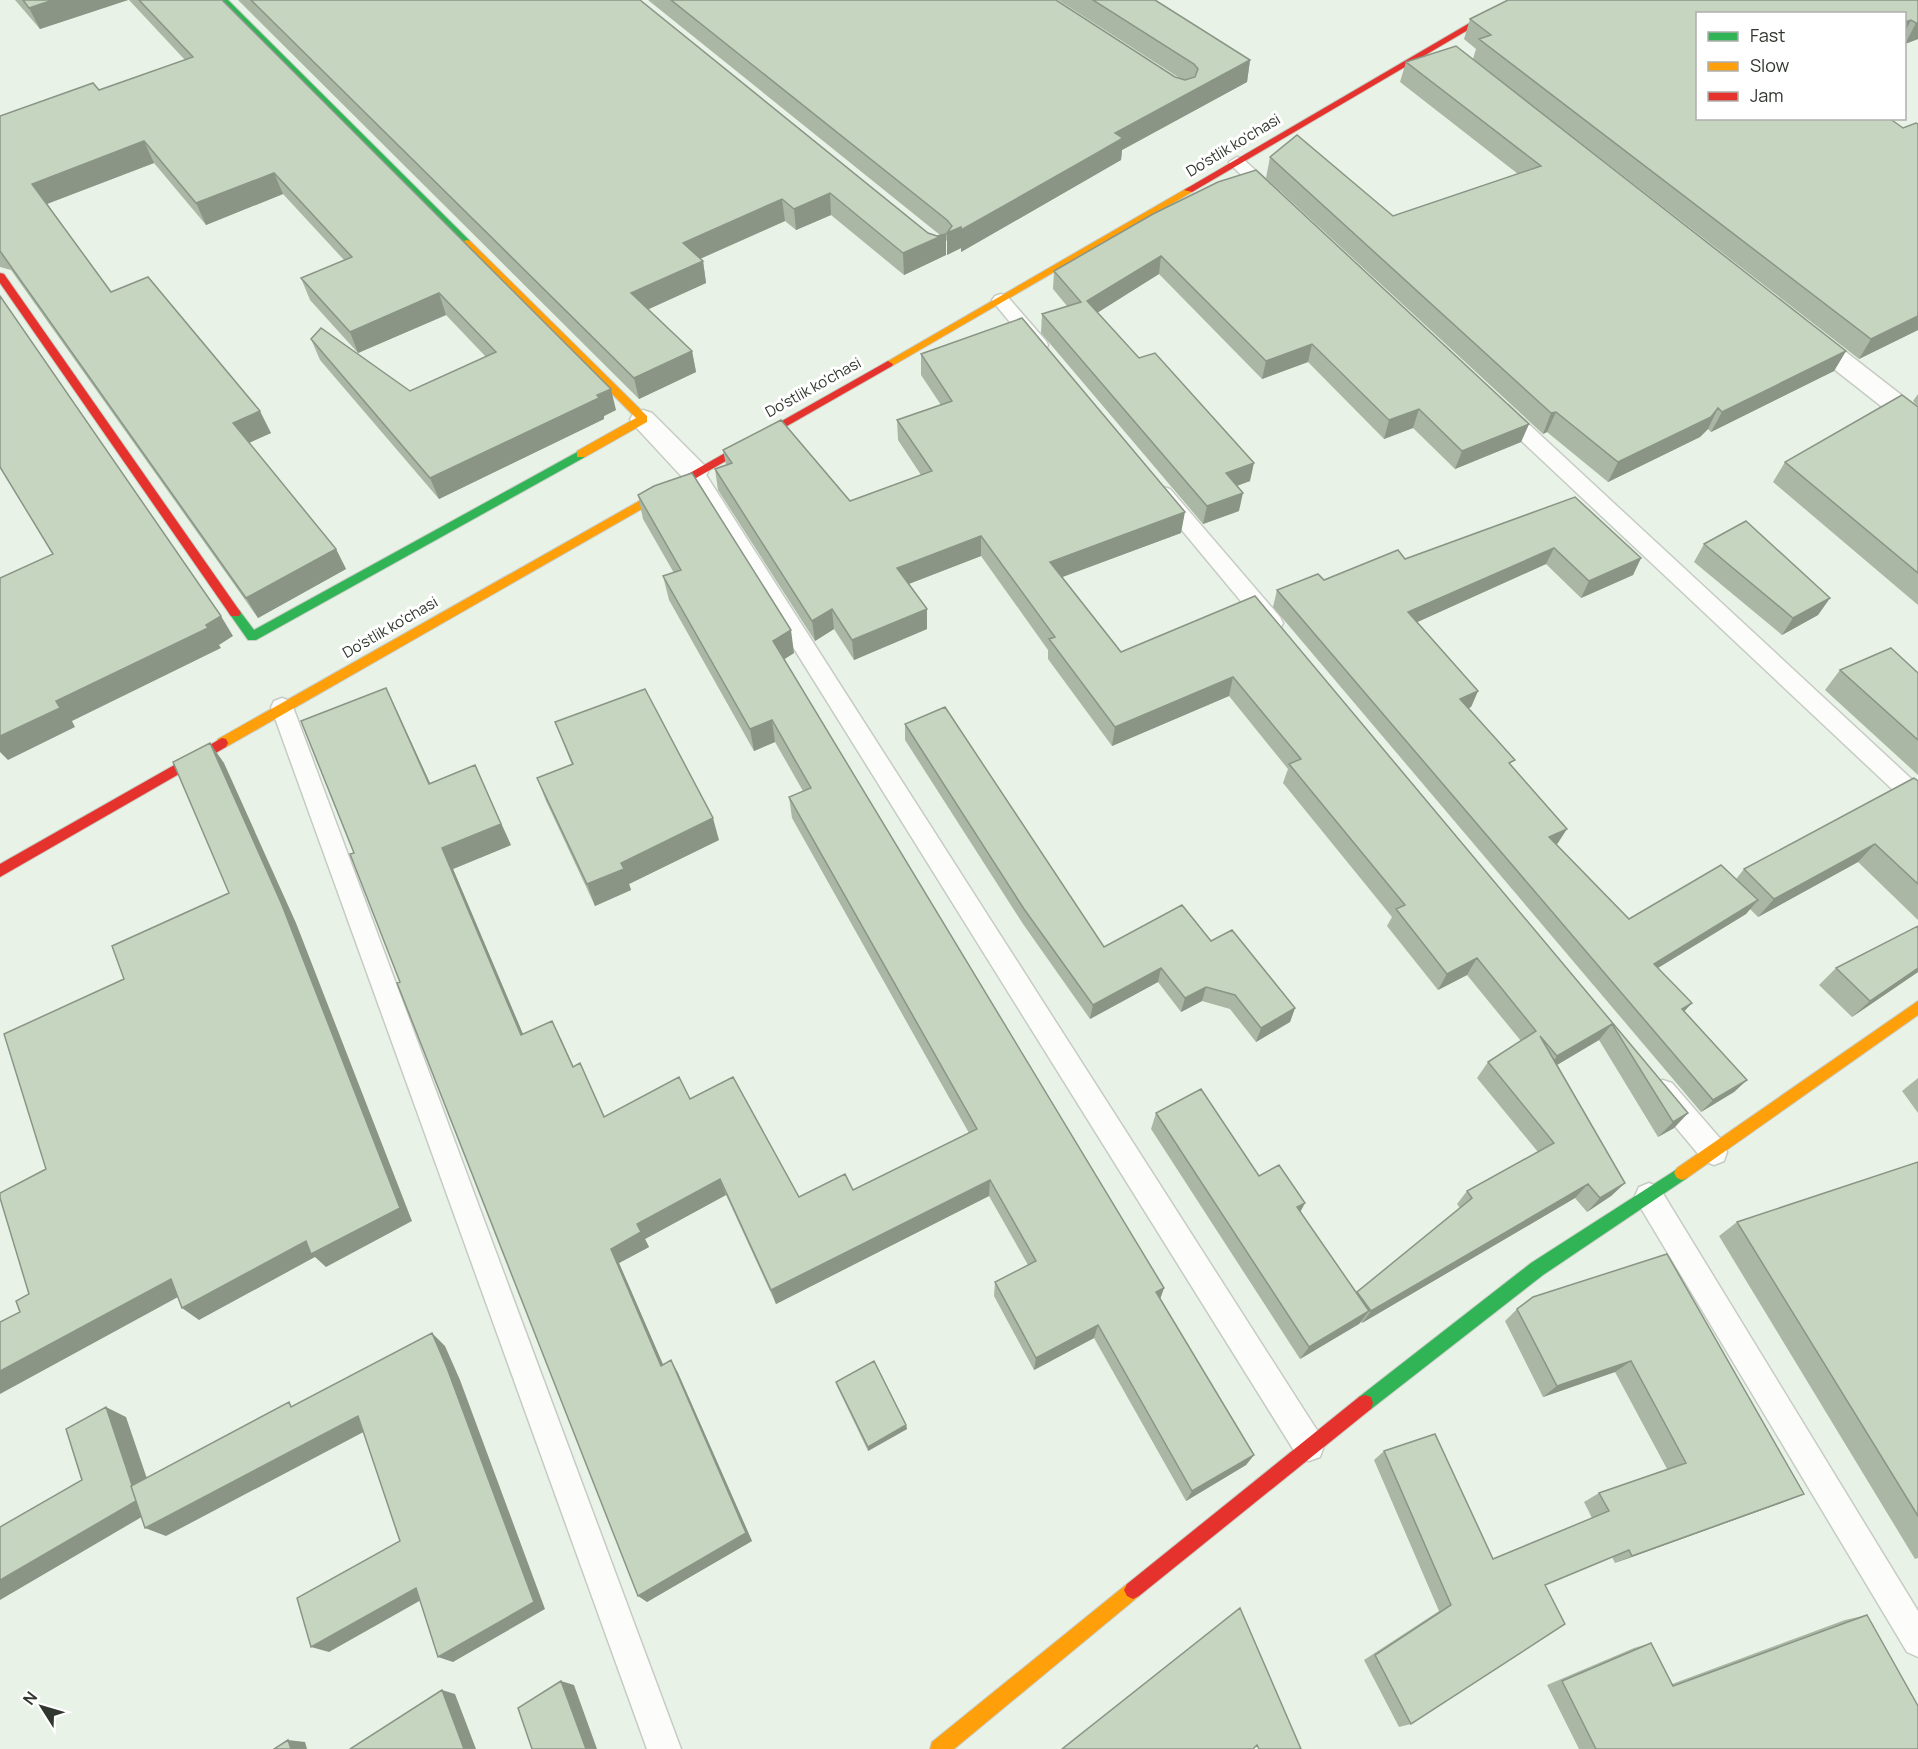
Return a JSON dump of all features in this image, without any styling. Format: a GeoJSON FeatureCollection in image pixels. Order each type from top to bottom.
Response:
{"type":"FeatureCollection","features":[{"type":"Feature","properties":{"kind":"street"},"geometry":{"type":"LineString","coordinates":[[223,0],[694,472]]}},
{"type":"Feature","properties":{"kind":"street","name":"Do'stlik ko'chasi"},"geometry":{"type":"LineString","coordinates":[[0,871],[282,707],[1001,300],[1437,43],[1515,0]]}},
{"type":"Feature","properties":{"kind":"street"},"geometry":{"type":"LineString","coordinates":[[1437,43],[1455,57]]}},
{"type":"Feature","properties":{"kind":"street"},"geometry":{"type":"LineString","coordinates":[[0,276],[252,637],[643,419]]}},
{"type":"Feature","properties":{"kind":"street"},"geometry":{"type":"LineString","coordinates":[[1788,320],[1918,422]]}},
{"type":"Feature","properties":{"kind":"street"},"geometry":{"type":"LineString","coordinates":[[939,1749],[1309,1446],[1537,1269],[1714,1152],[1918,1007]]}},
{"type":"Feature","properties":{"kind":"lane"},"geometry":{"type":"LineString","coordinates":[[1237,162],[1289,211]]}},
{"type":"Feature","properties":{"kind":"lane"},"geometry":{"type":"LineString","coordinates":[[1001,300],[1055,364]]}},
{"type":"Feature","properties":{"kind":"lane"},"geometry":{"type":"LineString","coordinates":[[1490,399],[1918,799]]}},
{"type":"Feature","properties":{"kind":"lane"},"geometry":{"type":"LineString","coordinates":[[694,472],[1309,1446]]}},
{"type":"Feature","properties":{"kind":"lane"},"geometry":{"type":"LineString","coordinates":[[1147,474],[1285,639]]}},
{"type":"Feature","properties":{"kind":"lane"},"geometry":{"type":"LineString","coordinates":[[282,707],[664,1749]]}},
{"type":"Feature","properties":{"kind":"lane"},"geometry":{"type":"LineString","coordinates":[[1653,1079],[1714,1152]]}},
{"type":"Feature","properties":{"kind":"lane"},"geometry":{"type":"LineString","coordinates":[[1649,1196],[1918,1641]]}},
{"type":"Feature","properties":{"kind":"building"},"geometry":{"type":"Polygon","coordinates":[[[23,0],[53,0],[29,8],[23,0]]]}},
{"type":"Feature","properties":{"kind":"building"},"geometry":{"type":"Polygon","coordinates":[[[139,0],[222,0],[611,389],[597,395],[599,398],[430,478],[311,339],[321,328],[410,391],[496,352],[439,293],[350,332],[301,278],[352,257],[274,173],[196,203],[144,141],[32,184],[111,292],[148,277],[260,411],[233,423],[336,549],[246,598],[0,251],[0,116],[93,83],[99,90],[193,57],[139,0]]]}},
{"type":"Feature","properties":{"kind":"building"},"geometry":{"type":"Polygon","coordinates":[[[251,0],[640,0],[928,233],[937,236],[946,234],[903,253],[830,193],[794,209],[782,199],[683,243],[703,261],[631,293],[692,351],[634,378],[251,0]]]}},
{"type":"Feature","properties":{"kind":"building"},"geometry":{"type":"Polygon","coordinates":[[[671,0],[1056,0],[1175,77],[1185,80],[1195,77],[1198,69],[1194,64],[1093,0],[1155,0],[1250,60],[1115,133],[1123,138],[1090,157],[961,230],[961,227],[947,233],[952,226],[947,220],[671,0]]]}},
{"type":"Feature","properties":{"kind":"building"},"geometry":{"type":"Polygon","coordinates":[[[1508,0],[1918,0],[1918,23],[1911,20],[1906,22],[1906,12],[1696,12],[1696,120],[1892,120],[1903,128],[1918,124],[1918,316],[1871,339],[1479,39],[1491,35],[1470,19],[1508,0]]]}},
{"type":"Feature","properties":{"kind":"building"},"geometry":{"type":"Polygon","coordinates":[[[1456,46],[1846,351],[1722,412],[1718,408],[1711,417],[1618,462],[1556,412],[1551,413],[1270,157],[1297,135],[1393,216],[1541,166],[1406,62],[1456,46]]]}},
{"type":"Feature","properties":{"kind":"building"},"geometry":{"type":"Polygon","coordinates":[[[1256,170],[1529,424],[1462,451],[1419,409],[1389,420],[1312,344],[1266,361],[1161,256],[1087,301],[1139,358],[1155,353],[1254,463],[1226,473],[1243,493],[1207,506],[1042,314],[1081,302],[1054,271],[1153,214],[1218,182],[1256,170]]]}},
{"type":"Feature","properties":{"kind":"building"},"geometry":{"type":"Polygon","coordinates":[[[0,296],[221,616],[206,625],[208,628],[56,701],[60,708],[0,736],[0,578],[53,554],[0,467],[0,296]]]}},
{"type":"Feature","properties":{"kind":"building"},"geometry":{"type":"Polygon","coordinates":[[[1022,318],[1185,512],[1050,562],[1121,652],[1255,596],[1688,1113],[1673,1122],[1612,1024],[1557,1056],[1540,1036],[1625,1183],[1600,1198],[1588,1184],[1371,1311],[1357,1292],[1472,1198],[1467,1191],[1554,1143],[1488,1062],[1536,1031],[1477,958],[1447,974],[1396,909],[1405,905],[1289,764],[1301,759],[1233,677],[1115,727],[1049,639],[1055,637],[981,536],[897,568],[927,609],[852,640],[832,609],[812,621],[715,469],[732,463],[723,450],[781,420],[850,501],[932,471],[897,420],[952,401],[921,354],[1022,318]]]}},
{"type":"Feature","properties":{"kind":"building"},"geometry":{"type":"Polygon","coordinates":[[[1902,395],[1918,407],[1918,573],[1785,462],[1902,395]]]}},
{"type":"Feature","properties":{"kind":"building"},"geometry":{"type":"Polygon","coordinates":[[[692,473],[791,630],[773,641],[1164,1288],[1156,1292],[1254,1455],[1192,1491],[1098,1325],[1036,1358],[995,1282],[1036,1261],[990,1180],[771,1290],[720,1179],[637,1224],[641,1232],[611,1249],[661,1366],[671,1360],[746,1533],[638,1596],[397,983],[400,982],[350,854],[354,853],[301,721],[386,688],[429,784],[475,765],[501,824],[442,848],[521,1035],[552,1021],[573,1067],[580,1063],[604,1117],[679,1077],[690,1099],[733,1077],[799,1197],[845,1174],[853,1190],[977,1129],[789,797],[811,788],[772,720],[750,729],[663,576],[681,570],[638,495],[654,486],[692,473]]]}},
{"type":"Feature","properties":{"kind":"building"},"geometry":{"type":"Polygon","coordinates":[[[1575,497],[1641,558],[1589,581],[1554,548],[1408,612],[1478,691],[1460,699],[1515,760],[1509,763],[1567,829],[1549,837],[1629,919],[1721,865],[1758,900],[1654,964],[1692,1003],[1682,1009],[1747,1080],[1713,1100],[1277,590],[1318,574],[1324,580],[1398,550],[1405,559],[1575,497]]]}},
{"type":"Feature","properties":{"kind":"building"},"geometry":{"type":"Polygon","coordinates":[[[1746,521],[1830,598],[1793,618],[1704,544],[1746,521]]]}},
{"type":"Feature","properties":{"kind":"building"},"geometry":{"type":"Polygon","coordinates":[[[1891,648],[1918,673],[1918,740],[1840,670],[1891,648]]]}},
{"type":"Feature","properties":{"kind":"building"},"geometry":{"type":"Polygon","coordinates":[[[645,689],[713,818],[621,863],[624,869],[587,884],[537,778],[573,764],[555,722],[645,689]]]}},
{"type":"Feature","properties":{"kind":"building"},"geometry":{"type":"Polygon","coordinates":[[[945,707],[1104,947],[1182,905],[1211,941],[1232,930],[1295,1008],[1261,1028],[1235,995],[1206,987],[1185,998],[1161,968],[1093,1005],[1024,909],[905,724],[945,707]]]}},
{"type":"Feature","properties":{"kind":"building"},"geometry":{"type":"Polygon","coordinates":[[[210,743],[282,905],[400,1208],[311,1254],[306,1241],[182,1308],[171,1279],[0,1371],[0,1322],[20,1312],[16,1301],[29,1294],[0,1193],[46,1169],[4,1034],[124,979],[112,946],[229,893],[173,762],[210,743]]]}},
{"type":"Feature","properties":{"kind":"building"},"geometry":{"type":"Polygon","coordinates":[[[1914,778],[1918,781],[1918,884],[1875,844],[1774,899],[1744,869],[1914,778]]]}},
{"type":"Feature","properties":{"kind":"building"},"geometry":{"type":"Polygon","coordinates":[[[1918,926],[1918,968],[1870,1001],[1836,968],[1918,926]]]}},
{"type":"Feature","properties":{"kind":"building"},"geometry":{"type":"Polygon","coordinates":[[[1201,1089],[1259,1176],[1279,1165],[1305,1203],[1297,1207],[1369,1311],[1309,1347],[1156,1113],[1201,1089]]]}},
{"type":"Feature","properties":{"kind":"building"},"geometry":{"type":"Polygon","coordinates":[[[1918,1162],[1918,1516],[1737,1222],[1918,1162]]]}},
{"type":"Feature","properties":{"kind":"building"},"geometry":{"type":"Polygon","coordinates":[[[1667,1254],[1804,1494],[1632,1556],[1629,1550],[1545,1585],[1565,1624],[1411,1724],[1375,1655],[1451,1605],[1384,1451],[1435,1434],[1493,1559],[1609,1511],[1599,1493],[1686,1463],[1631,1361],[1557,1386],[1517,1309],[1533,1297],[1667,1254]]]}},
{"type":"Feature","properties":{"kind":"building"},"geometry":{"type":"Polygon","coordinates":[[[432,1333],[534,1602],[438,1657],[416,1588],[311,1647],[297,1598],[400,1541],[358,1416],[145,1528],[131,1486],[289,1402],[291,1407],[432,1333]]]}},
{"type":"Feature","properties":{"kind":"building"},"geometry":{"type":"Polygon","coordinates":[[[874,1361],[906,1425],[868,1447],[836,1382],[874,1361]]]}},
{"type":"Feature","properties":{"kind":"building"},"geometry":{"type":"Polygon","coordinates":[[[106,1407],[136,1501],[0,1580],[0,1527],[82,1480],[66,1429],[106,1407]]]}},
{"type":"Feature","properties":{"kind":"building"},"geometry":{"type":"Polygon","coordinates":[[[1240,1608],[1301,1749],[1259,1749],[1257,1745],[1253,1749],[1062,1749],[1240,1608]]]}},
{"type":"Feature","properties":{"kind":"building"},"geometry":{"type":"Polygon","coordinates":[[[1867,1615],[1918,1706],[1918,1749],[1596,1749],[1562,1681],[1651,1643],[1673,1686],[1867,1615]]]}},
{"type":"Feature","properties":{"kind":"building"},"geometry":{"type":"Polygon","coordinates":[[[561,1681],[586,1749],[532,1749],[518,1708],[561,1681]]]}},
{"type":"Feature","properties":{"kind":"building"},"geometry":{"type":"Polygon","coordinates":[[[442,1690],[464,1749],[350,1749],[442,1690]]]}},
{"type":"Feature","properties":{"kind":"building"},"geometry":{"type":"Polygon","coordinates":[[[288,1740],[291,1749],[274,1749],[288,1740]]]}},
{"type":"Feature","properties":{"kind":"traffic: fast"},"geometry":{"type":"LineString","coordinates":[[223,0],[467,243]]}},
{"type":"Feature","properties":{"kind":"traffic: fast"},"geometry":{"type":"LineString","coordinates":[[235,613],[252,637],[581,454]]}},
{"type":"Feature","properties":{"kind":"traffic: fast"},"geometry":{"type":"LineString","coordinates":[[1365,1403],[1537,1269],[1682,1173]]}},
{"type":"Feature","properties":{"kind":"traffic: slow"},"geometry":{"type":"LineString","coordinates":[[888,364],[1189,190]]}},
{"type":"Feature","properties":{"kind":"traffic: slow"},"geometry":{"type":"LineString","coordinates":[[467,243],[643,419],[581,454]]}},
{"type":"Feature","properties":{"kind":"traffic: slow"},"geometry":{"type":"LineString","coordinates":[[222,743],[664,491]]}},
{"type":"Feature","properties":{"kind":"traffic: slow"},"geometry":{"type":"LineString","coordinates":[[1682,1173],[1918,1007]]}},
{"type":"Feature","properties":{"kind":"traffic: slow"},"geometry":{"type":"LineString","coordinates":[[939,1749],[1133,1590]]}},
{"type":"Feature","properties":{"kind":"traffic: jam"},"geometry":{"type":"LineString","coordinates":[[1189,190],[1515,0]]}},
{"type":"Feature","properties":{"kind":"traffic: jam"},"geometry":{"type":"LineString","coordinates":[[0,276],[235,613]]}},
{"type":"Feature","properties":{"kind":"traffic: jam"},"geometry":{"type":"LineString","coordinates":[[664,491],[888,364]]}},
{"type":"Feature","properties":{"kind":"traffic: jam"},"geometry":{"type":"LineString","coordinates":[[0,871],[222,743]]}},
{"type":"Feature","properties":{"kind":"traffic: jam"},"geometry":{"type":"LineString","coordinates":[[1133,1590],[1365,1403]]}}]}
